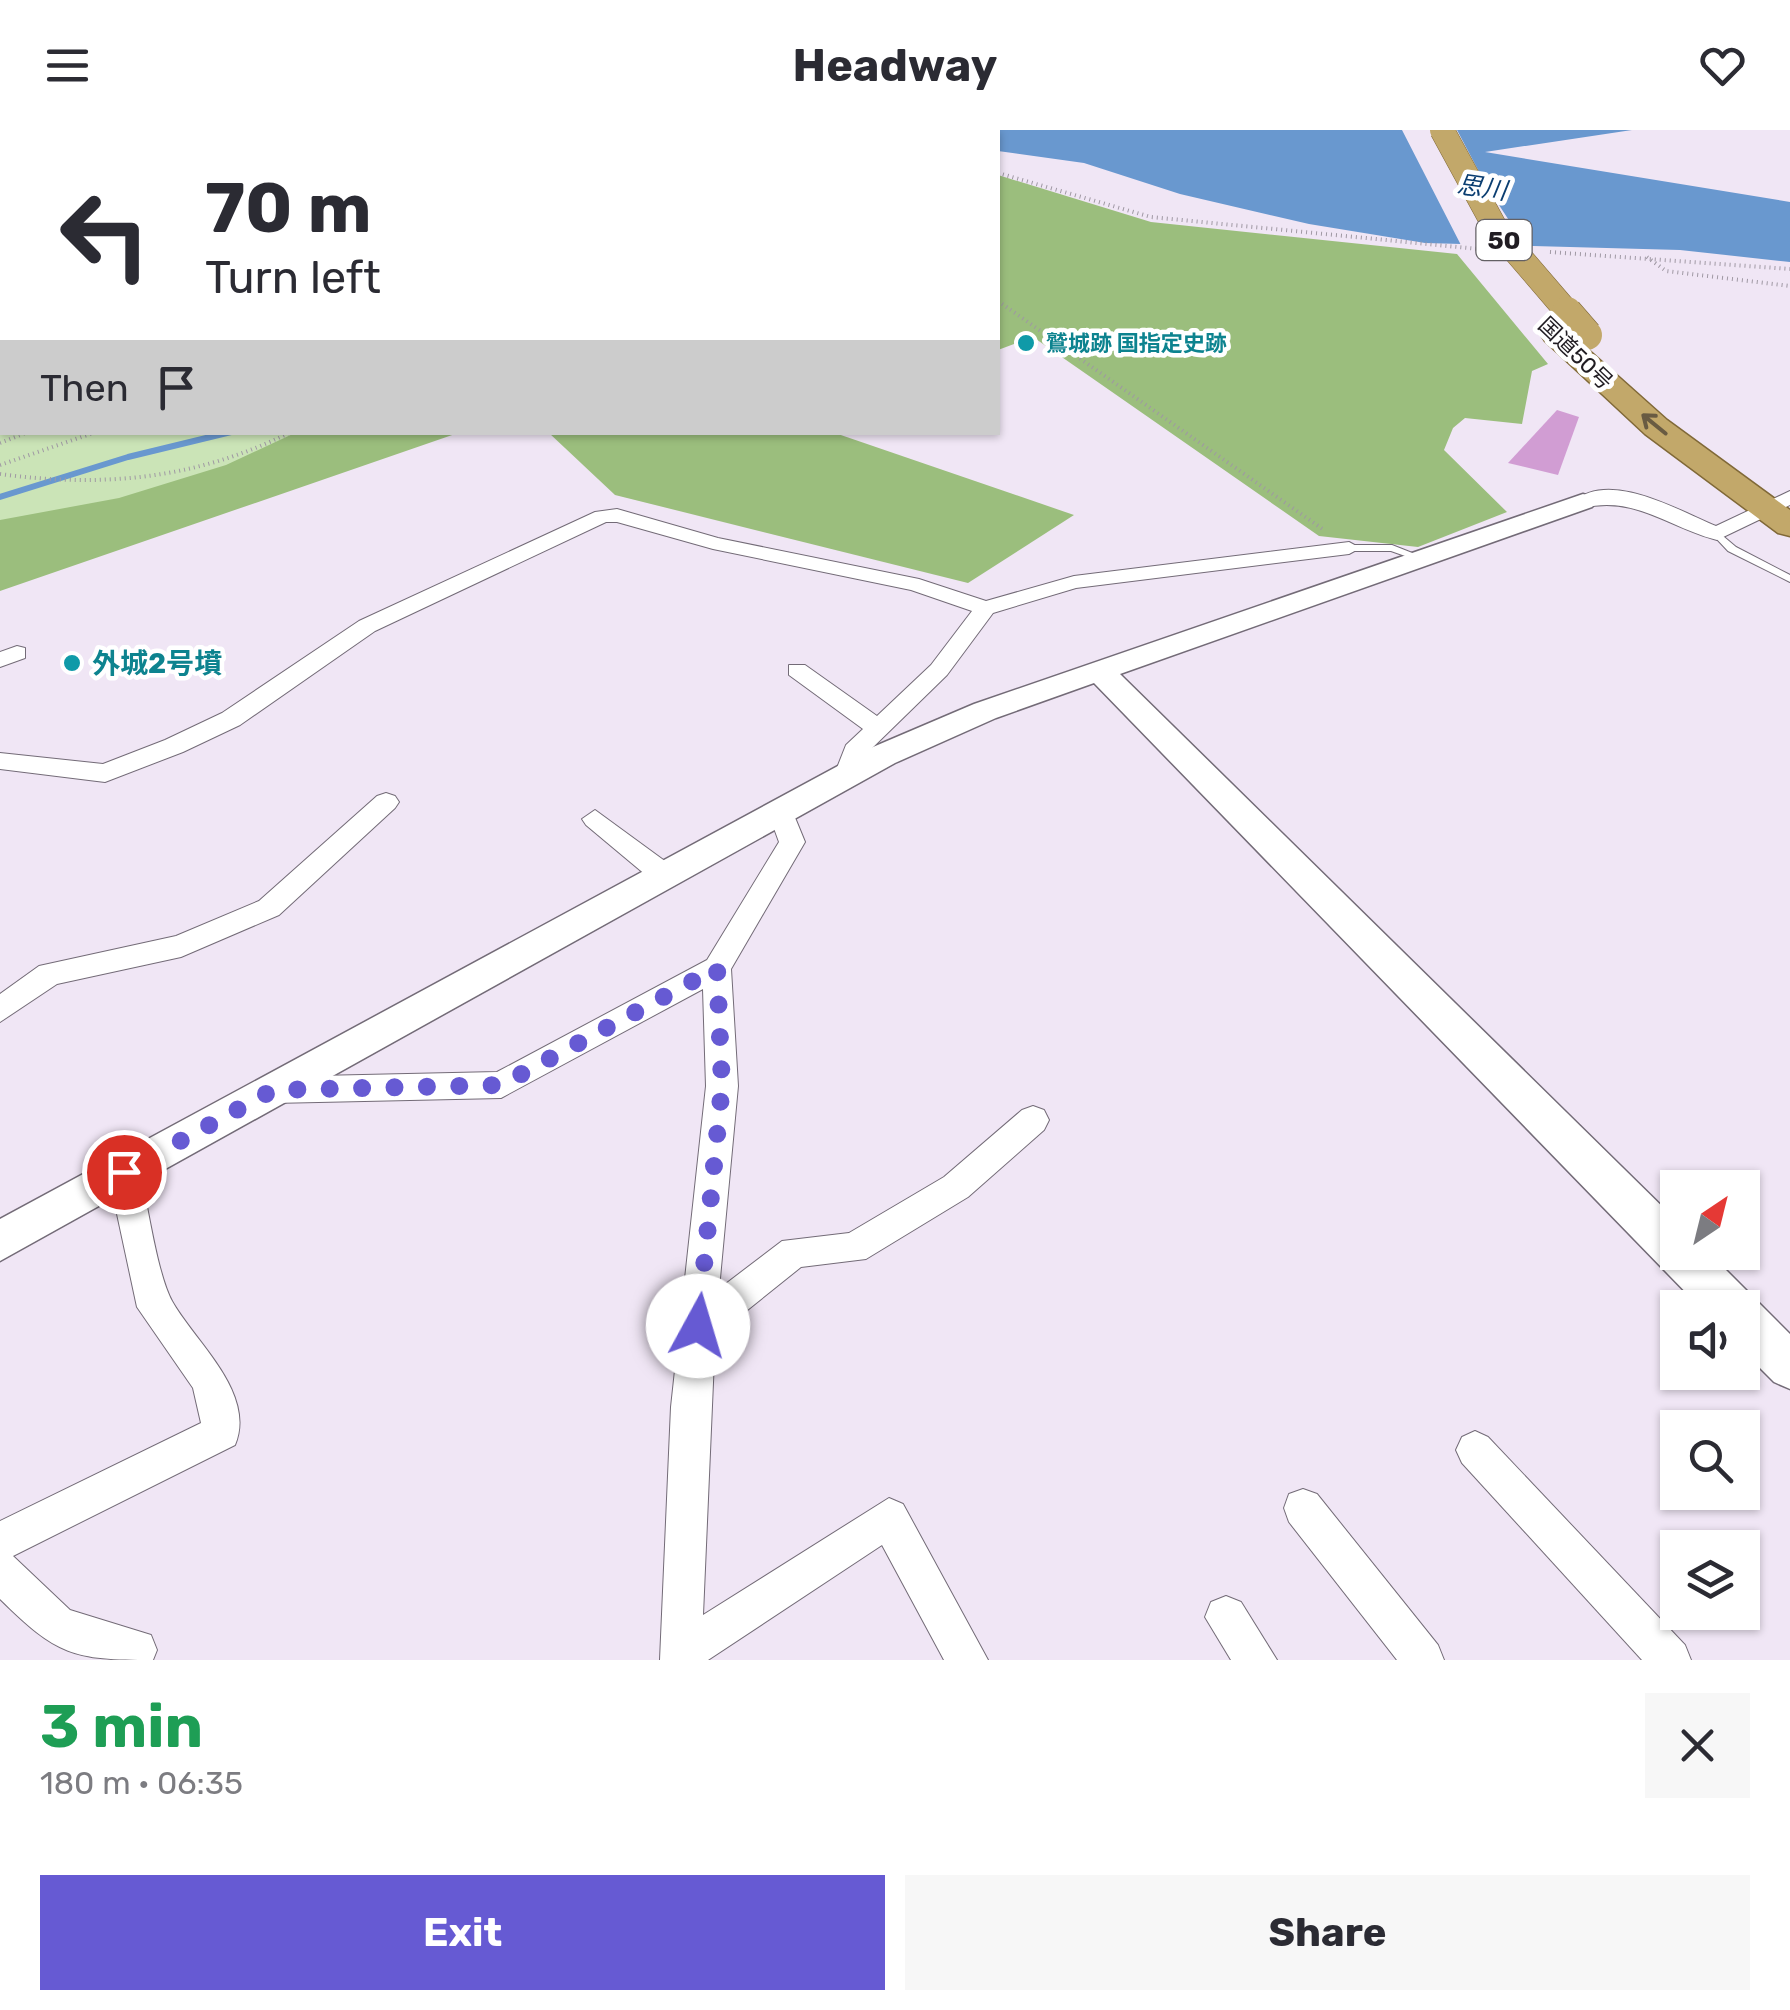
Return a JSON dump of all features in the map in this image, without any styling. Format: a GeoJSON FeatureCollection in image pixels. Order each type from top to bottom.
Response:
{"type":"FeatureCollection","features":[{"type":"Feature","properties":{"kind":"highway","name":"国道50号"},"geometry":{"type":"LineString","coordinates":[[1418,130],[1468,228],[1555,335],[1656,426],[1784,507]]}},
{"type":"Feature","properties":{"kind":"highway","name":"国道50号"},"geometry":{"type":"LineString","coordinates":[[1442,130],[1496,230],[1587,334],[1784,507]]}},
{"type":"Feature","properties":{"kind":"street"},"geometry":{"type":"LineString","coordinates":[[0,1240],[780,809],[848,773],[985,711],[1602,495],[1624,497],[1717,534],[1784,507]]}},
{"type":"Feature","properties":{"kind":"street"},"geometry":{"type":"LineString","coordinates":[[0,761],[105,773],[174,746],[231,719],[367,626],[602,516],[627,513],[709,542],[936,588],[984,608]]}},
{"type":"Feature","properties":{"kind":"street"},"geometry":{"type":"LineString","coordinates":[[848,773],[854,752],[940,670],[984,608],[1074,582],[1349,548]]}},
{"type":"Feature","properties":{"kind":"street"},"geometry":{"type":"LineString","coordinates":[[797,670],[878,728]]}},
{"type":"Feature","properties":{"kind":"street"},"geometry":{"type":"LineString","coordinates":[[1099,670],[1660,1234]]}},
{"type":"Feature","properties":{"kind":"street"},"geometry":{"type":"LineString","coordinates":[[0,1010],[49,974],[181,946],[269,908],[386,802]]}},
{"type":"Feature","properties":{"kind":"street"},"geometry":{"type":"LineString","coordinates":[[273,1090],[501,1085],[717,968],[792,842],[780,809]]}},
{"type":"Feature","properties":{"kind":"street"},"geometry":{"type":"LineString","coordinates":[[596,820],[663,874]]}},
{"type":"Feature","properties":{"kind":"street"},"geometry":{"type":"LineString","coordinates":[[681,1657],[690,1407],[722,1086],[717,968]]}},
{"type":"Feature","properties":{"kind":"street"},"geometry":{"type":"LineString","coordinates":[[698,1326],[794,1252],[854,1248],[956,1187],[1034,1120]]}},
{"type":"Feature","properties":{"kind":"street"},"geometry":{"type":"LineString","coordinates":[[0,1542],[222,1432],[210,1380],[156,1306],[124,1172]]}},
{"type":"Feature","properties":{"kind":"street"},"geometry":{"type":"LineString","coordinates":[[1695,1270],[1715,1290]]}},
{"type":"Feature","properties":{"kind":"street"},"geometry":{"type":"LineString","coordinates":[[1760,1336],[1790,1366]]}},
{"type":"Feature","properties":{"kind":"street"},"geometry":{"type":"LineString","coordinates":[[1475,1450],[1670,1660]]}},
{"type":"Feature","properties":{"kind":"street"},"geometry":{"type":"LineString","coordinates":[[1303,1508],[1423,1660]]}},
{"type":"Feature","properties":{"kind":"street"},"geometry":{"type":"LineString","coordinates":[[681,1657],[889,1518],[967,1660]]}},
{"type":"Feature","properties":{"kind":"street"},"geometry":{"type":"LineString","coordinates":[[0,1571],[58,1627],[136,1650]]}},
{"type":"Feature","properties":{"kind":"street"},"geometry":{"type":"LineString","coordinates":[[1226,1617],[1256,1660]]}},
{"type":"Feature","properties":{"kind":"lane"},"geometry":{"type":"LineString","coordinates":[[1717,534],[1716,539],[1732,549],[1790,579]]}},
{"type":"Feature","properties":{"kind":"lane"},"geometry":{"type":"LineString","coordinates":[[1349,548],[1392,548],[1425,560]]}},
{"type":"Feature","properties":{"kind":"path"},"geometry":{"type":"LineString","coordinates":[[1000,173],[1151,217],[1484,250]]}},
{"type":"Feature","properties":{"kind":"path"},"geometry":{"type":"LineString","coordinates":[[1539,252],[1646,256],[1790,269]]}},
{"type":"Feature","properties":{"kind":"path"},"geometry":{"type":"LineString","coordinates":[[1646,256],[1666,270],[1790,286]]}},
{"type":"Feature","properties":{"kind":"path"},"geometry":{"type":"LineString","coordinates":[[1000,302],[1349,548]]}},
{"type":"Feature","properties":{"kind":"path"},"geometry":{"type":"LineString","coordinates":[[0,465],[87,435]]}},
{"type":"Feature","properties":{"kind":"path"},"geometry":{"type":"LineString","coordinates":[[0,474],[54,482],[101,483],[199,470],[284,435]]}},
{"type":"Feature","properties":{"kind":"green space"},"geometry":{"type":"Polygon","coordinates":[[[1000,176],[1151,222],[1457,254],[1548,364],[1532,371],[1522,424],[1465,418],[1453,428],[1444,450],[1507,512],[1418,547],[1319,536],[1033,337],[1000,349],[1000,176]]]}},
{"type":"Feature","properties":{"kind":"green space"},"geometry":{"type":"Polygon","coordinates":[[[0,435],[340,435],[0,546],[0,435]]]}},
{"type":"Feature","properties":{"kind":"green space"},"geometry":{"type":"Polygon","coordinates":[[[291,435],[452,435],[0,591],[0,520],[119,498],[226,465],[291,435]]]}},
{"type":"Feature","properties":{"kind":"green space"},"geometry":{"type":"Polygon","coordinates":[[[551,435],[841,435],[1074,515],[968,583],[615,495],[551,435]]]}},
{"type":"Feature","properties":{"kind":"water","name":"思川"},"geometry":{"type":"Polygon","coordinates":[[[1000,130],[1632,130],[1485,152],[1790,202],[1790,262],[1680,250],[1425,243],[1309,224],[1180,194],[1084,163],[1000,151],[1000,130]]]}},
{"type":"Feature","properties":{"kind":"pier"},"geometry":{"type":"Polygon","coordinates":[[[1402,130],[1457,130],[1486,185],[1529,251],[1463,249],[1402,130]]]}},
{"type":"Feature","properties":{"kind":"building"},"geometry":{"type":"Polygon","coordinates":[[[1557,410],[1579,417],[1558,475],[1508,463],[1557,410]]]}},
{"type":"Feature","properties":{"kind":"waterway"},"geometry":{"type":"LineString","coordinates":[[0,497],[128,457],[219,435]]}},
{"type":"Feature","properties":{"kind":"place","name":"鷲城跡 国指定史跡"},"geometry":{"type":"Point","coordinates":[1026,343]}},
{"type":"Feature","properties":{"kind":"place","name":"外城2号墳"},"geometry":{"type":"Point","coordinates":[72,663]}},
{"type":"Feature","properties":{"kind":"route"},"geometry":{"type":"LineString","coordinates":[[124,1172],[273,1090],[501,1085],[717,968],[722,1086],[698,1326]]}}]}
